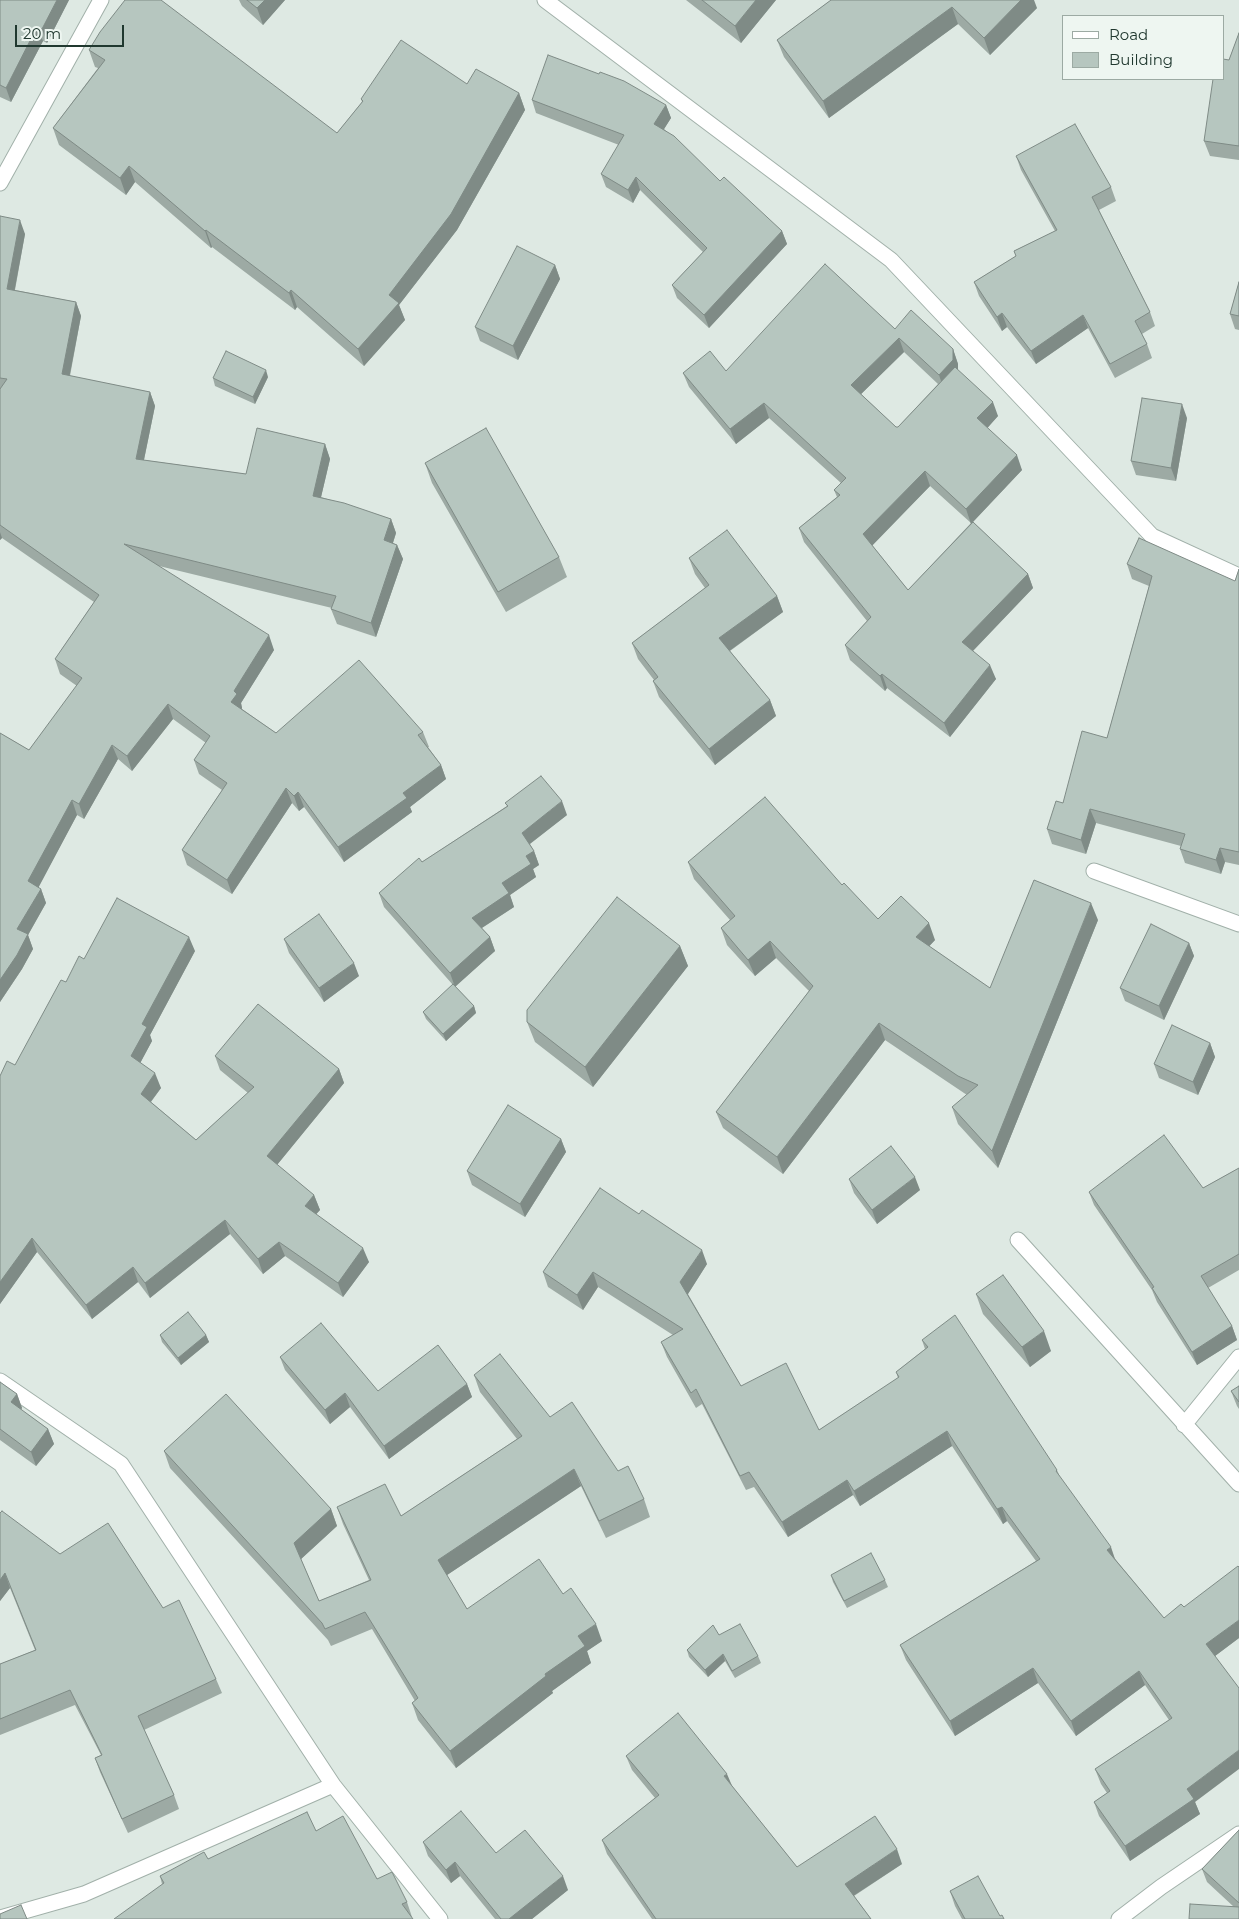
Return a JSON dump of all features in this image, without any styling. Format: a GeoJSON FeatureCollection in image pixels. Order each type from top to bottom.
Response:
{"type":"FeatureCollection","features":[{"type":"Feature","properties":{"kind":"street"},"geometry":{"type":"LineString","coordinates":[[0,183],[101,0]]}},
{"type":"Feature","properties":{"kind":"street"},"geometry":{"type":"LineString","coordinates":[[545,0],[890,260],[1152,536],[1239,576]]}},
{"type":"Feature","properties":{"kind":"street"},"geometry":{"type":"LineString","coordinates":[[1094,871],[1239,924]]}},
{"type":"Feature","properties":{"kind":"street"},"geometry":{"type":"LineString","coordinates":[[1018,1240],[1239,1484]]}},
{"type":"Feature","properties":{"kind":"street"},"geometry":{"type":"LineString","coordinates":[[1184,1425],[1239,1357]]}},
{"type":"Feature","properties":{"kind":"street"},"geometry":{"type":"LineString","coordinates":[[0,1381],[120,1464],[332,1785],[440,1919]]}},
{"type":"Feature","properties":{"kind":"street"},"geometry":{"type":"LineString","coordinates":[[0,1918],[84,1894],[332,1785]]}},
{"type":"Feature","properties":{"kind":"street"},"geometry":{"type":"LineString","coordinates":[[1119,1919],[1160,1886],[1239,1834]]}},
{"type":"Feature","properties":{"kind":"building"},"geometry":{"type":"Polygon","coordinates":[[[0,0],[57,0],[42,29],[37,27],[6,88],[0,85],[0,0]]]}},
{"type":"Feature","properties":{"kind":"building"},"geometry":{"type":"Polygon","coordinates":[[[125,0],[161,0],[337,133],[363,101],[361,99],[401,40],[467,84],[476,69],[519,93],[451,214],[389,295],[399,303],[358,349],[291,290],[289,293],[205,231],[129,166],[120,178],[53,128],[105,60],[89,50],[100,32],[125,0]]]}},
{"type":"Feature","properties":{"kind":"building"},"geometry":{"type":"Polygon","coordinates":[[[247,0],[265,0],[257,8],[247,0]]]}},
{"type":"Feature","properties":{"kind":"building"},"geometry":{"type":"Polygon","coordinates":[[[702,0],[756,0],[735,26],[702,0]]]}},
{"type":"Feature","properties":{"kind":"building"},"geometry":{"type":"Polygon","coordinates":[[[831,0],[1021,0],[984,38],[952,7],[823,101],[777,40],[831,0]]]}},
{"type":"Feature","properties":{"kind":"building"},"geometry":{"type":"Polygon","coordinates":[[[1239,33],[1239,146],[1204,141],[1213,80],[1224,80],[1224,59],[1229,60],[1239,33]]]}},
{"type":"Feature","properties":{"kind":"building"},"geometry":{"type":"Polygon","coordinates":[[[548,55],[624,81],[666,105],[654,124],[674,136],[720,181],[724,177],[782,231],[704,315],[672,285],[707,248],[636,177],[628,190],[601,174],[624,135],[532,100],[548,55]]]}},
{"type":"Feature","properties":{"kind":"building"},"geometry":{"type":"Polygon","coordinates":[[[1075,124],[1111,187],[1092,197],[1150,312],[1135,321],[1147,344],[1110,364],[1083,315],[1031,351],[1002,313],[997,317],[974,282],[1016,256],[1014,251],[1057,230],[1016,156],[1075,124]]]}},
{"type":"Feature","properties":{"kind":"building"},"geometry":{"type":"Polygon","coordinates":[[[0,216],[20,220],[7,289],[76,302],[62,374],[150,392],[136,459],[246,474],[257,428],[325,444],[313,496],[344,503],[391,519],[384,540],[397,545],[371,623],[331,609],[336,596],[124,544],[269,635],[234,691],[237,694],[231,702],[276,733],[359,660],[423,732],[418,735],[441,765],[403,793],[407,798],[338,847],[298,792],[294,796],[286,788],[227,880],[182,850],[227,783],[194,760],[210,736],[168,704],[127,756],[112,745],[79,804],[72,800],[28,881],[41,889],[17,929],[28,934],[17,955],[0,980],[0,733],[29,750],[82,678],[55,659],[99,595],[0,525],[0,389],[7,379],[0,378],[0,216]]]}},
{"type":"Feature","properties":{"kind":"building"},"geometry":{"type":"Polygon","coordinates":[[[517,246],[555,265],[513,346],[475,327],[517,246]]]}},
{"type":"Feature","properties":{"kind":"building"},"geometry":{"type":"Polygon","coordinates":[[[825,264],[895,329],[911,310],[953,349],[953,360],[939,375],[899,338],[851,385],[898,427],[955,367],[993,402],[977,418],[1017,455],[966,509],[925,471],[863,534],[908,590],[973,522],[1028,574],[962,642],[990,665],[944,723],[882,674],[880,676],[845,645],[871,617],[799,528],[840,495],[834,490],[846,478],[764,403],[730,429],[683,373],[710,351],[726,371],[825,264]]]}},
{"type":"Feature","properties":{"kind":"building"},"geometry":{"type":"Polygon","coordinates":[[[1239,282],[1239,316],[1230,314],[1239,282]]]}},
{"type":"Feature","properties":{"kind":"building"},"geometry":{"type":"Polygon","coordinates":[[[226,351],[266,370],[253,397],[213,378],[226,351]]]}},
{"type":"Feature","properties":{"kind":"building"},"geometry":{"type":"Polygon","coordinates":[[[1142,398],[1182,404],[1171,468],[1131,461],[1142,398]]]}},
{"type":"Feature","properties":{"kind":"building"},"geometry":{"type":"Polygon","coordinates":[[[486,428],[559,557],[498,592],[425,463],[486,428]]]}},
{"type":"Feature","properties":{"kind":"building"},"geometry":{"type":"Polygon","coordinates":[[[727,530],[777,596],[719,638],[770,700],[709,749],[653,681],[658,677],[632,643],[709,585],[689,558],[727,530]]]}},
{"type":"Feature","properties":{"kind":"building"},"geometry":{"type":"Polygon","coordinates":[[[1139,538],[1235,581],[1239,569],[1239,852],[1220,848],[1216,860],[1180,849],[1185,834],[1090,809],[1081,840],[1047,829],[1056,801],[1063,803],[1082,731],[1107,738],[1152,576],[1127,564],[1139,538]]]}},
{"type":"Feature","properties":{"kind":"building"},"geometry":{"type":"Polygon","coordinates":[[[541,776],[562,801],[522,833],[534,851],[526,856],[531,864],[502,883],[509,893],[472,918],[490,937],[450,973],[379,893],[419,858],[422,862],[508,806],[505,803],[541,776]]]}},
{"type":"Feature","properties":{"kind":"building"},"geometry":{"type":"Polygon","coordinates":[[[765,797],[842,885],[844,883],[878,919],[901,896],[929,923],[916,937],[990,988],[1034,880],[1091,903],[992,1151],[952,1107],[978,1085],[958,1076],[879,1023],[777,1157],[716,1112],[813,986],[770,941],[748,960],[721,928],[735,916],[688,862],[765,797]]]}},
{"type":"Feature","properties":{"kind":"building"},"geometry":{"type":"Polygon","coordinates":[[[617,897],[680,946],[585,1067],[527,1022],[527,1010],[617,897]]]}},
{"type":"Feature","properties":{"kind":"building"},"geometry":{"type":"Polygon","coordinates":[[[117,898],[189,937],[142,1024],[147,1027],[131,1056],[155,1073],[141,1094],[196,1140],[254,1087],[215,1056],[258,1004],[339,1069],[267,1156],[314,1195],[305,1206],[363,1248],[338,1283],[279,1242],[258,1259],[225,1220],[145,1283],[133,1267],[86,1305],[32,1238],[0,1282],[0,1076],[7,1061],[15,1065],[61,980],[66,982],[79,956],[84,959],[117,898]]]}},
{"type":"Feature","properties":{"kind":"building"},"geometry":{"type":"Polygon","coordinates":[[[319,914],[354,963],[319,988],[284,939],[319,914]]]}},
{"type":"Feature","properties":{"kind":"building"},"geometry":{"type":"Polygon","coordinates":[[[1151,924],[1189,943],[1159,1006],[1120,988],[1151,924]]]}},
{"type":"Feature","properties":{"kind":"building"},"geometry":{"type":"Polygon","coordinates":[[[453,984],[474,1006],[443,1034],[423,1012],[453,984]]]}},
{"type":"Feature","properties":{"kind":"building"},"geometry":{"type":"Polygon","coordinates":[[[1172,1025],[1210,1043],[1193,1082],[1154,1064],[1172,1025]]]}},
{"type":"Feature","properties":{"kind":"building"},"geometry":{"type":"Polygon","coordinates":[[[508,1105],[561,1139],[520,1204],[467,1171],[508,1105]]]}},
{"type":"Feature","properties":{"kind":"building"},"geometry":{"type":"Polygon","coordinates":[[[1164,1135],[1203,1188],[1239,1168],[1239,1254],[1201,1276],[1232,1326],[1192,1352],[1152,1288],[1154,1287],[1089,1192],[1164,1135]]]}},
{"type":"Feature","properties":{"kind":"building"},"geometry":{"type":"Polygon","coordinates":[[[891,1146],[915,1177],[872,1210],[849,1179],[891,1146]]]}},
{"type":"Feature","properties":{"kind":"building"},"geometry":{"type":"Polygon","coordinates":[[[600,1188],[639,1214],[642,1210],[702,1250],[680,1282],[741,1386],[786,1363],[819,1430],[899,1377],[896,1372],[928,1347],[922,1340],[955,1315],[1056,1471],[1111,1547],[1107,1550],[1164,1618],[1181,1604],[1184,1607],[1239,1567],[1239,1620],[1206,1644],[1239,1688],[1239,1750],[1187,1789],[1194,1799],[1125,1846],[1094,1802],[1110,1791],[1095,1769],[1172,1718],[1139,1671],[1071,1721],[1033,1668],[950,1721],[900,1645],[1040,1559],[1002,1507],[997,1509],[947,1431],[854,1491],[847,1480],[782,1522],[749,1472],[740,1476],[696,1389],[691,1393],[661,1342],[683,1329],[593,1272],[577,1295],[543,1272],[600,1188]]]}},
{"type":"Feature","properties":{"kind":"building"},"geometry":{"type":"Polygon","coordinates":[[[1003,1275],[1044,1331],[1022,1347],[976,1294],[1003,1275]]]}},
{"type":"Feature","properties":{"kind":"building"},"geometry":{"type":"Polygon","coordinates":[[[188,1312],[206,1335],[178,1358],[160,1335],[188,1312]]]}},
{"type":"Feature","properties":{"kind":"building"},"geometry":{"type":"Polygon","coordinates":[[[321,1323],[378,1391],[438,1345],[467,1384],[384,1446],[345,1393],[325,1410],[280,1357],[321,1323]]]}},
{"type":"Feature","properties":{"kind":"building"},"geometry":{"type":"Polygon","coordinates":[[[500,1354],[550,1417],[572,1402],[618,1471],[628,1466],[644,1499],[599,1521],[574,1469],[438,1560],[467,1609],[539,1559],[563,1594],[571,1588],[596,1624],[578,1636],[585,1646],[545,1674],[546,1676],[450,1751],[412,1703],[418,1698],[365,1612],[325,1629],[322,1623],[164,1451],[226,1394],[331,1509],[294,1543],[319,1601],[371,1580],[337,1507],[385,1484],[401,1516],[522,1436],[474,1375],[500,1354]]]}},
{"type":"Feature","properties":{"kind":"building"},"geometry":{"type":"Polygon","coordinates":[[[0,1382],[17,1394],[11,1402],[48,1429],[31,1452],[0,1429],[0,1382]]]}},
{"type":"Feature","properties":{"kind":"building"},"geometry":{"type":"Polygon","coordinates":[[[1239,1386],[1239,1402],[1231,1391],[1239,1386]]]}},
{"type":"Feature","properties":{"kind":"building"},"geometry":{"type":"Polygon","coordinates":[[[2,1511],[60,1554],[108,1523],[163,1608],[179,1600],[216,1679],[138,1716],[174,1795],[122,1819],[95,1758],[102,1755],[70,1690],[0,1719],[0,1664],[36,1650],[5,1573],[0,1580],[0,1513],[2,1511]]]}},
{"type":"Feature","properties":{"kind":"building"},"geometry":{"type":"Polygon","coordinates":[[[871,1553],[885,1580],[844,1601],[831,1575],[871,1553]]]}},
{"type":"Feature","properties":{"kind":"building"},"geometry":{"type":"Polygon","coordinates":[[[740,1624],[758,1656],[732,1671],[723,1654],[705,1670],[687,1650],[713,1625],[719,1635],[740,1624]]]}},
{"type":"Feature","properties":{"kind":"building"},"geometry":{"type":"Polygon","coordinates":[[[678,1713],[727,1774],[724,1776],[797,1867],[875,1816],[897,1849],[845,1884],[871,1919],[656,1919],[602,1840],[659,1795],[626,1756],[678,1713]]]}},
{"type":"Feature","properties":{"kind":"building"},"geometry":{"type":"Polygon","coordinates":[[[461,1811],[496,1853],[525,1830],[563,1876],[509,1919],[501,1919],[455,1862],[446,1870],[423,1842],[461,1811]]]}},
{"type":"Feature","properties":{"kind":"building"},"geometry":{"type":"Polygon","coordinates":[[[307,1812],[316,1831],[343,1816],[377,1879],[392,1872],[407,1902],[402,1904],[413,1919],[114,1919],[164,1883],[160,1876],[204,1852],[208,1859],[307,1812]]]}},
{"type":"Feature","properties":{"kind":"building"},"geometry":{"type":"Polygon","coordinates":[[[1239,1830],[1239,1903],[1202,1869],[1239,1830]]]}},
{"type":"Feature","properties":{"kind":"building"},"geometry":{"type":"Polygon","coordinates":[[[978,1876],[1000,1916],[1002,1915],[1004,1919],[965,1919],[950,1891],[978,1876]]]}},
{"type":"Feature","properties":{"kind":"building"},"geometry":{"type":"Polygon","coordinates":[[[1190,1904],[1239,1907],[1239,1919],[1189,1919],[1190,1904]]]}},
{"type":"Feature","properties":{"kind":"building"},"geometry":{"type":"Polygon","coordinates":[[[21,1905],[27,1919],[0,1919],[0,1914],[21,1905]]]}}]}
